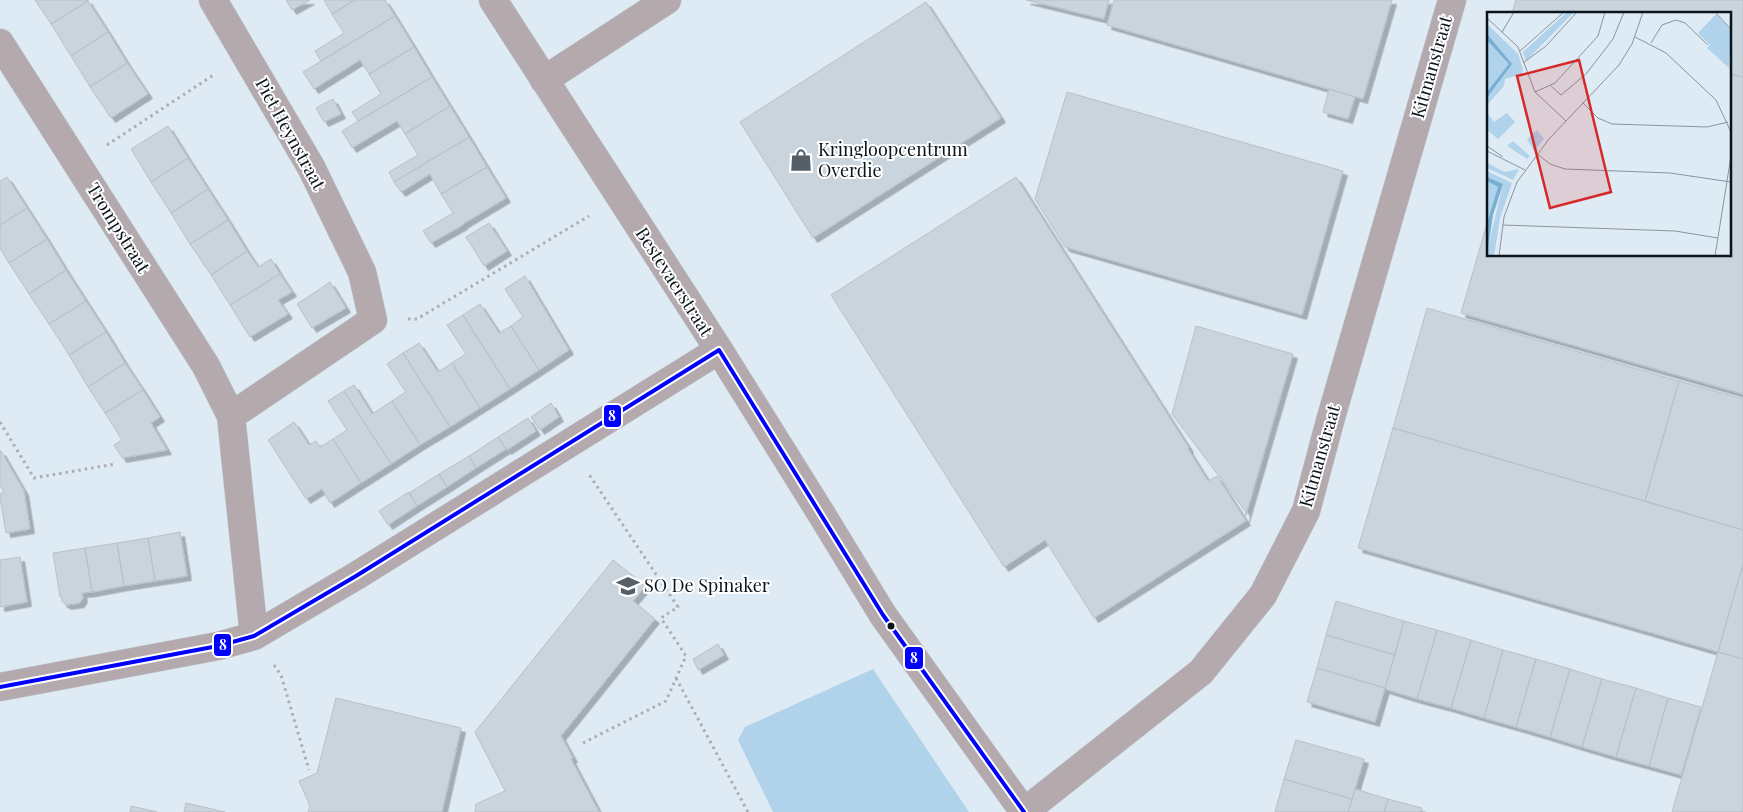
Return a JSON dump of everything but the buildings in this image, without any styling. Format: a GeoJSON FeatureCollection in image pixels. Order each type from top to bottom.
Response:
{"type":"FeatureCollection","features":[{"type":"Feature","properties":{"kind":"street","name":"Piet Heynstraat"},"geometry":{"type":"LineString","coordinates":[[213,0],[311,167],[362,272],[373,320]]}},
{"type":"Feature","properties":{"kind":"street","name":"Bestevaerstraat"},"geometry":{"type":"LineString","coordinates":[[493,0],[719,350],[883,615],[1024,812]]}},
{"type":"Feature","properties":{"kind":"street"},"geometry":{"type":"LineString","coordinates":[[544,80],[667,0]]}},
{"type":"Feature","properties":{"kind":"street","name":"Kitmanstraat"},"geometry":{"type":"LineString","coordinates":[[1024,812],[1201,672],[1263,595],[1306,511],[1332,412],[1452,0]]}},
{"type":"Feature","properties":{"kind":"street","name":"Trompstraat"},"geometry":{"type":"LineString","coordinates":[[0,43],[206,366],[231,416],[254,636]]}},
{"type":"Feature","properties":{"kind":"street"},"geometry":{"type":"LineString","coordinates":[[231,416],[373,320]]}},
{"type":"Feature","properties":{"kind":"street"},"geometry":{"type":"LineString","coordinates":[[0,687],[218,646],[254,636],[356,576],[719,350]]}},
{"type":"Feature","properties":{"kind":"path"},"geometry":{"type":"LineString","coordinates":[[78,164],[245,54]]}},
{"type":"Feature","properties":{"kind":"path"},"geometry":{"type":"LineString","coordinates":[[373,320],[417,319],[620,198]]}},
{"type":"Feature","properties":{"kind":"path"},"geometry":{"type":"LineString","coordinates":[[0,422],[34,478],[115,464]]}},
{"type":"Feature","properties":{"kind":"path"},"geometry":{"type":"LineString","coordinates":[[568,444],[678,606],[661,618],[686,656],[666,701],[583,743]]}},
{"type":"Feature","properties":{"kind":"path"},"geometry":{"type":"LineString","coordinates":[[254,636],[281,674],[309,770]]}},
{"type":"Feature","properties":{"kind":"path"},"geometry":{"type":"LineString","coordinates":[[676,678],[748,812]]}},
{"type":"Feature","properties":{"kind":"shaded area"},"geometry":{"type":"Polygon","coordinates":[[[873,669],[969,812],[773,812],[738,740],[745,727],[873,669]]]}},
{"type":"Feature","properties":{"kind":"transit line","name":"8"},"geometry":{"type":"LineString","coordinates":[[0,687],[218,646],[254,636],[356,576],[719,350],[883,615],[1024,812]]}},
{"type":"Feature","properties":{"kind":"place","name":"Kringloopcentrum Overdie"},"geometry":{"type":"Point","coordinates":[801,160]}},
{"type":"Feature","properties":{"kind":"place","name":"SO De Spinaker"},"geometry":{"type":"Point","coordinates":[628,586]}}]}
